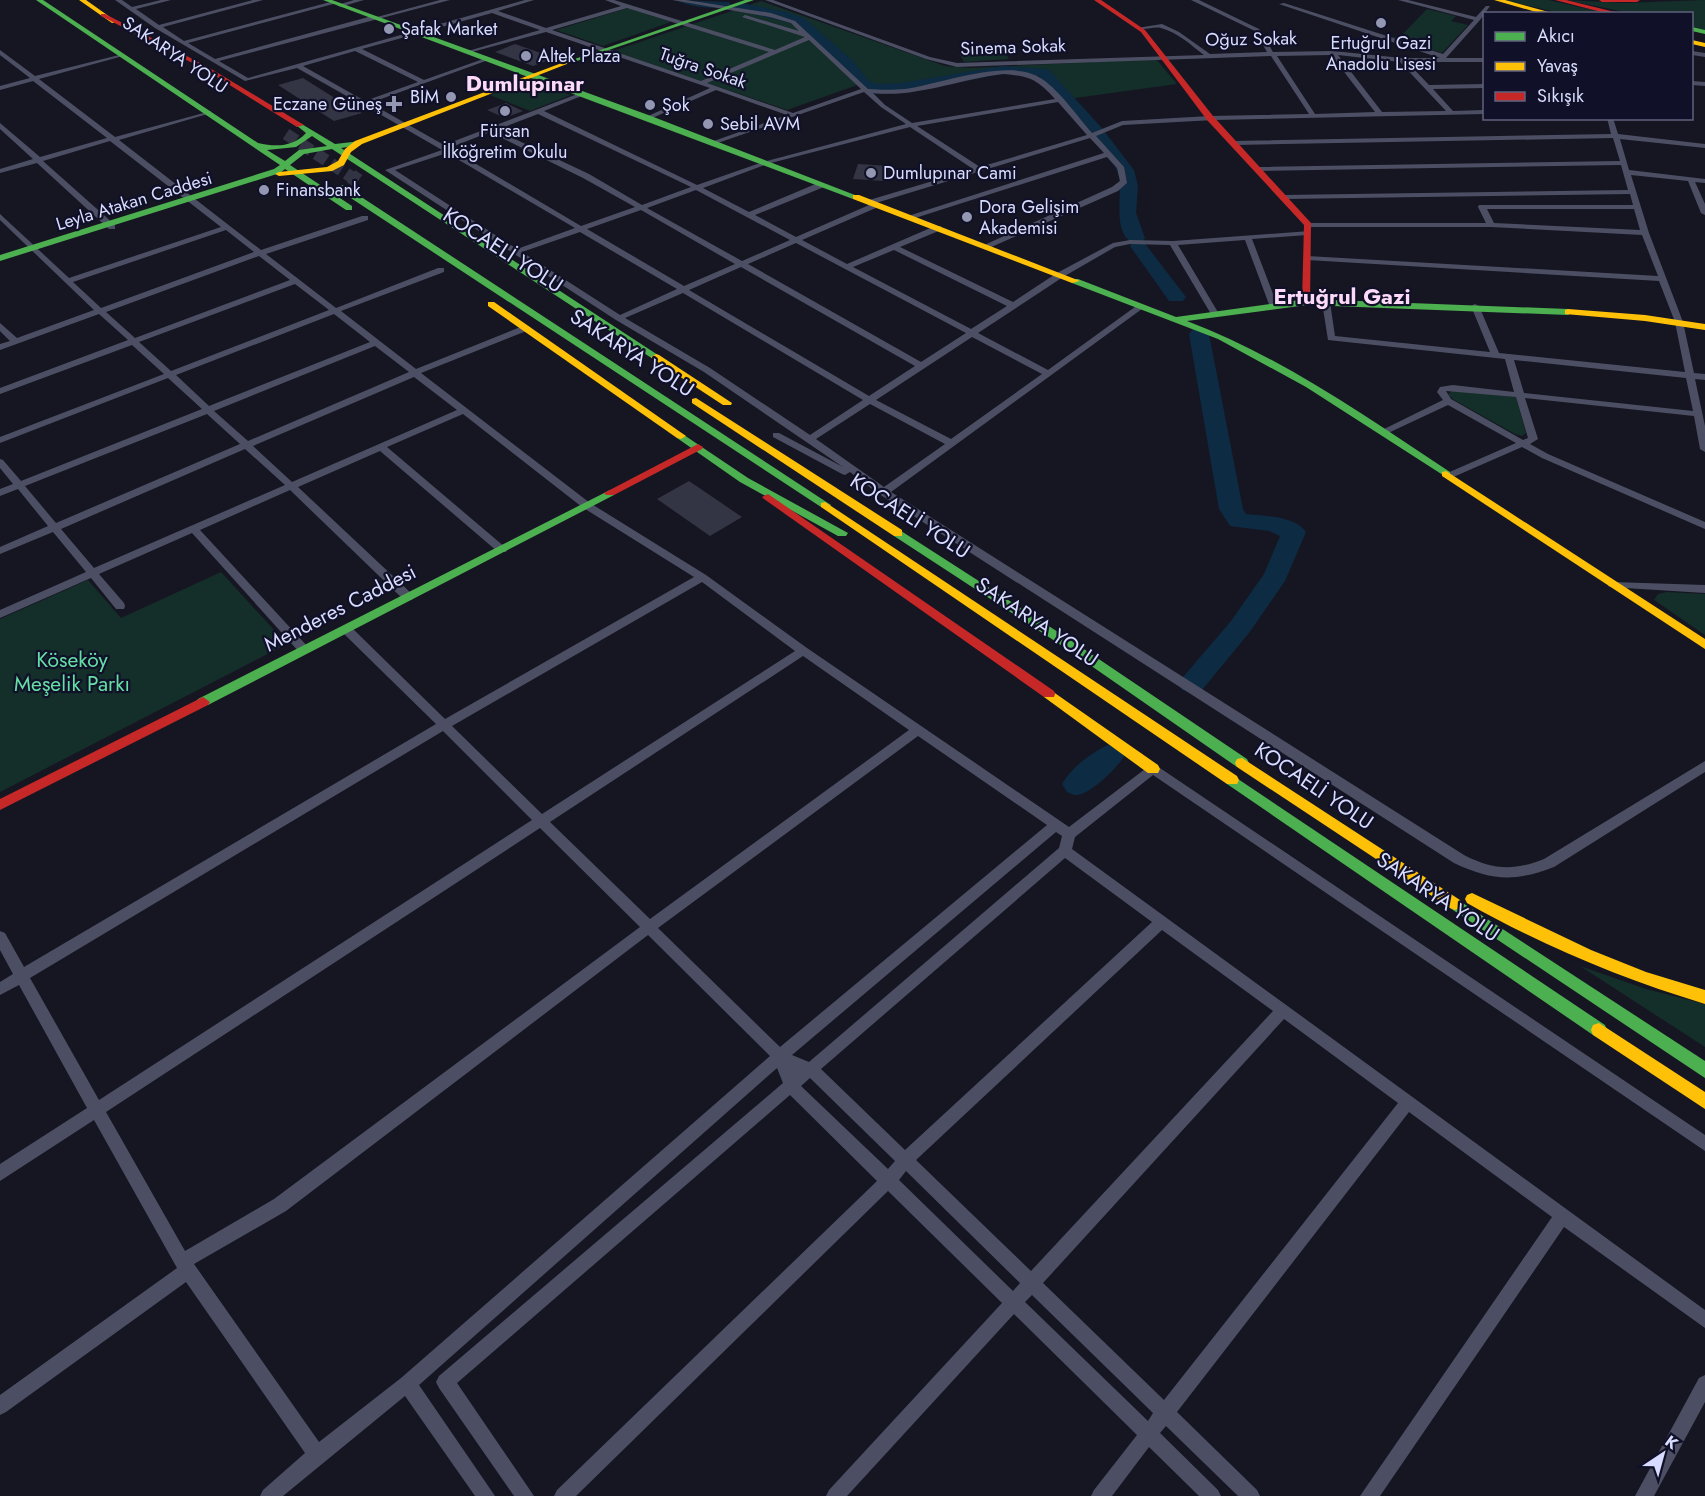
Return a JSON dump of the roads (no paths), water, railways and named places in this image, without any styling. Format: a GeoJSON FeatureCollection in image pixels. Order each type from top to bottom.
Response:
{"type":"FeatureCollection","features":[{"type":"Feature","properties":{"kind":"main road"},"geometry":{"type":"LineString","coordinates":[[39,0],[80,21],[121,56],[146,70]]}},
{"type":"Feature","properties":{"kind":"main road"},"geometry":{"type":"LineString","coordinates":[[49,0],[209,112],[272,148],[284,148],[304,141],[311,132]]}},
{"type":"Feature","properties":{"kind":"main road","name":"SAKARYA YOLU"},"geometry":{"type":"LineString","coordinates":[[61,0],[80,21],[262,142]]}},
{"type":"Feature","properties":{"kind":"main road"},"geometry":{"type":"LineString","coordinates":[[82,0],[267,122]]}},
{"type":"Feature","properties":{"kind":"main road"},"geometry":{"type":"LineString","coordinates":[[100,0],[210,65],[736,409]]}},
{"type":"Feature","properties":{"kind":"main road"},"geometry":{"type":"LineString","coordinates":[[281,172],[293,158],[302,152],[317,148],[340,151],[530,75],[751,0]]}},
{"type":"Feature","properties":{"kind":"main road"},"geometry":{"type":"LineString","coordinates":[[1097,0],[1140,28],[1210,118],[1283,197],[1308,229],[1306,302]]}},
{"type":"Feature","properties":{"kind":"main road"},"geometry":{"type":"LineString","coordinates":[[1558,0],[1611,12]]}},
{"type":"Feature","properties":{"kind":"main road"},"geometry":{"type":"LineString","coordinates":[[1602,0],[1637,0]]}},
{"type":"Feature","properties":{"kind":"main road"},"geometry":{"type":"LineString","coordinates":[[333,3],[648,118],[1221,337],[1310,385],[1705,645]]}},
{"type":"Feature","properties":{"kind":"main road"},"geometry":{"type":"LineString","coordinates":[[1493,4],[1541,12]]}},
{"type":"Feature","properties":{"kind":"main road"},"geometry":{"type":"LineString","coordinates":[[103,15],[210,65]]}},
{"type":"Feature","properties":{"kind":"main road"},"geometry":{"type":"LineString","coordinates":[[262,142],[281,172],[335,192],[365,218],[446,274]]}},
{"type":"Feature","properties":{"kind":"main road"},"geometry":{"type":"LineString","coordinates":[[281,172],[328,169],[341,163],[340,151]]}},
{"type":"Feature","properties":{"kind":"main road","name":"Leyla Atakan Caddesi"},"geometry":{"type":"LineString","coordinates":[[0,262],[281,172]]}},
{"type":"Feature","properties":{"kind":"main road"},"geometry":{"type":"LineString","coordinates":[[335,192],[324,188],[331,178],[350,172],[376,175]]}},
{"type":"Feature","properties":{"kind":"main road","name":"SAKARYA YOLU"},"geometry":{"type":"LineString","coordinates":[[335,192],[670,402],[1705,1101]]}},
{"type":"Feature","properties":{"kind":"main road","name":"Leyla Atakan Caddesi"},"geometry":{"type":"LineString","coordinates":[[0,258],[33,250]]}},
{"type":"Feature","properties":{"kind":"main road"},"geometry":{"type":"LineString","coordinates":[[479,296],[955,627],[1153,769]]}},
{"type":"Feature","properties":{"kind":"main road"},"geometry":{"type":"LineString","coordinates":[[1175,319],[1306,302],[1326,302],[1548,309],[1679,322],[1705,327]]}},
{"type":"Feature","properties":{"kind":"main road","name":"KOCAELİ YOLU"},"geometry":{"type":"LineString","coordinates":[[688,396],[1068,644],[1218,747],[1705,1070]]}},
{"type":"Feature","properties":{"kind":"main road"},"geometry":{"type":"LineString","coordinates":[[770,431],[1068,644]]}},
{"type":"Feature","properties":{"kind":"main road","name":"Menderes Caddesi"},"geometry":{"type":"LineString","coordinates":[[0,805],[502,550],[698,447]]}},
{"type":"Feature","properties":{"kind":"main road"},"geometry":{"type":"LineString","coordinates":[[744,480],[956,594]]}},
{"type":"Feature","properties":{"kind":"main road"},"geometry":{"type":"LineString","coordinates":[[1218,747],[1504,918],[1599,964],[1669,988],[1705,997]]}},
{"type":"Feature","properties":{"kind":"main road"},"geometry":{"type":"LineString","coordinates":[[1462,939],[1705,1113]]}},
{"type":"Feature","properties":{"kind":"street"},"geometry":{"type":"LineString","coordinates":[[117,0],[183,43],[210,65],[246,80],[531,0]]}},
{"type":"Feature","properties":{"kind":"street"},"geometry":{"type":"LineString","coordinates":[[131,9],[168,0]]}},
{"type":"Feature","properties":{"kind":"street"},"geometry":{"type":"LineString","coordinates":[[157,27],[260,0]]}},
{"type":"Feature","properties":{"kind":"street"},"geometry":{"type":"LineString","coordinates":[[183,43],[333,3],[361,0]]}},
{"type":"Feature","properties":{"kind":"street"},"geometry":{"type":"LineString","coordinates":[[210,65],[447,0]]}},
{"type":"Feature","properties":{"kind":"street"},"geometry":{"type":"LineString","coordinates":[[608,0],[775,52]]}},
{"type":"Feature","properties":{"kind":"street"},"geometry":{"type":"LineString","coordinates":[[675,0],[787,19],[841,65],[864,90],[910,125],[979,170]]}},
{"type":"Feature","properties":{"kind":"street","name":"Sinema Sokak"},"geometry":{"type":"LineString","coordinates":[[768,0],[927,58],[957,65],[1162,57]]}},
{"type":"Feature","properties":{"kind":"street"},"geometry":{"type":"LineString","coordinates":[[1194,0],[1257,30],[1313,116]]}},
{"type":"Feature","properties":{"kind":"street"},"geometry":{"type":"LineString","coordinates":[[1401,0],[1478,19]]}},
{"type":"Feature","properties":{"kind":"street"},"geometry":{"type":"LineString","coordinates":[[1282,4],[1443,57],[1483,14]]}},
{"type":"Feature","properties":{"kind":"street"},"geometry":{"type":"LineString","coordinates":[[470,52],[627,6]]}},
{"type":"Feature","properties":{"kind":"street"},"geometry":{"type":"LineString","coordinates":[[725,8],[810,37]]}},
{"type":"Feature","properties":{"kind":"street","name":"Tuğra Sokak"},"geometry":{"type":"LineString","coordinates":[[492,11],[794,115]]}},
{"type":"Feature","properties":{"kind":"street"},"geometry":{"type":"LineString","coordinates":[[1140,28],[1160,25],[1177,33],[1207,54]]}},
{"type":"Feature","properties":{"kind":"street"},"geometry":{"type":"LineString","coordinates":[[702,83],[810,37]]}},
{"type":"Feature","properties":{"kind":"street"},"geometry":{"type":"LineString","coordinates":[[356,49],[424,82]]}},
{"type":"Feature","properties":{"kind":"street"},"geometry":{"type":"LineString","coordinates":[[0,52],[586,505],[702,577],[803,651],[1063,830],[1065,851],[1705,1320]]}},
{"type":"Feature","properties":{"kind":"street"},"geometry":{"type":"LineString","coordinates":[[1333,53],[1380,114]]}},
{"type":"Feature","properties":{"kind":"street","name":"Oğuz Sokak"},"geometry":{"type":"LineString","coordinates":[[1162,57],[1207,54],[1333,53],[1402,60],[1443,57],[1483,60]]}},
{"type":"Feature","properties":{"kind":"street"},"geometry":{"type":"LineString","coordinates":[[0,88],[121,56]]}},
{"type":"Feature","properties":{"kind":"street"},"geometry":{"type":"LineString","coordinates":[[362,104],[488,59]]}},
{"type":"Feature","properties":{"kind":"street"},"geometry":{"type":"LineString","coordinates":[[1402,60],[1452,113]]}},
{"type":"Feature","properties":{"kind":"street"},"geometry":{"type":"LineString","coordinates":[[297,65],[401,126],[446,149],[868,399],[951,443]]}},
{"type":"Feature","properties":{"kind":"street"},"geometry":{"type":"LineString","coordinates":[[713,143],[864,90],[890,92],[1003,72],[1035,76],[1108,154],[1124,175],[1124,181],[1119,187],[986,246]]}},
{"type":"Feature","properties":{"kind":"street"},"geometry":{"type":"LineString","coordinates":[[1426,87],[1483,86]]}},
{"type":"Feature","properties":{"kind":"street"},"geometry":{"type":"LineString","coordinates":[[648,118],[716,88]]}},
{"type":"Feature","properties":{"kind":"street"},"geometry":{"type":"LineString","coordinates":[[582,94],[389,170],[620,318],[706,370],[810,439],[884,492],[1459,859],[1477,868],[1506,874],[1520,874],[1539,867],[1705,766]]}},
{"type":"Feature","properties":{"kind":"street"},"geometry":{"type":"LineString","coordinates":[[516,252],[765,164],[910,125],[1059,100]]}},
{"type":"Feature","properties":{"kind":"street"},"geometry":{"type":"LineString","coordinates":[[538,111],[698,188],[1047,373]]}},
{"type":"Feature","properties":{"kind":"street"},"geometry":{"type":"LineString","coordinates":[[0,171],[209,112]]}},
{"type":"Feature","properties":{"kind":"street"},"geometry":{"type":"LineString","coordinates":[[620,318],[872,204],[1090,136],[1122,123],[1210,118],[1483,112]]}},
{"type":"Feature","properties":{"kind":"street"},"geometry":{"type":"LineString","coordinates":[[1611,120],[1645,233],[1679,322],[1705,449]]}},
{"type":"Feature","properties":{"kind":"street"},"geometry":{"type":"LineString","coordinates":[[0,125],[111,225]]}},
{"type":"Feature","properties":{"kind":"street"},"geometry":{"type":"LineString","coordinates":[[491,130],[578,171],[922,366]]}},
{"type":"Feature","properties":{"kind":"street"},"geometry":{"type":"LineString","coordinates":[[1235,143],[1615,136],[1705,146]]}},
{"type":"Feature","properties":{"kind":"street"},"geometry":{"type":"LineString","coordinates":[[909,217],[1108,154]]}},
{"type":"Feature","properties":{"kind":"street"},"geometry":{"type":"LineString","coordinates":[[1258,169],[1624,163]]}},
{"type":"Feature","properties":{"kind":"street"},"geometry":{"type":"LineString","coordinates":[[1627,172],[1705,181]]}},
{"type":"Feature","properties":{"kind":"street"},"geometry":{"type":"LineString","coordinates":[[1691,180],[1705,213]]}},
{"type":"Feature","properties":{"kind":"street"},"geometry":{"type":"LineString","coordinates":[[748,215],[821,185]]}},
{"type":"Feature","properties":{"kind":"street"},"geometry":{"type":"LineString","coordinates":[[1283,197],[1632,192]]}},
{"type":"Feature","properties":{"kind":"street"},"geometry":{"type":"LineString","coordinates":[[1491,225],[1482,207],[1637,207]]}},
{"type":"Feature","properties":{"kind":"street"},"geometry":{"type":"LineString","coordinates":[[0,216],[33,250],[290,485],[408,597]]}},
{"type":"Feature","properties":{"kind":"street"},"geometry":{"type":"LineString","coordinates":[[0,347],[260,253],[365,218]]}},
{"type":"Feature","properties":{"kind":"street"},"geometry":{"type":"LineString","coordinates":[[810,439],[1060,275],[1113,244],[1248,238],[1308,229],[1491,225],[1645,233]]}},
{"type":"Feature","properties":{"kind":"street"},"geometry":{"type":"LineString","coordinates":[[68,281],[225,228]]}},
{"type":"Feature","properties":{"kind":"street"},"geometry":{"type":"LineString","coordinates":[[847,267],[938,228]]}},
{"type":"Feature","properties":{"kind":"street"},"geometry":{"type":"LineString","coordinates":[[1248,238],[1274,307]]}},
{"type":"Feature","properties":{"kind":"street"},"geometry":{"type":"LineString","coordinates":[[1173,243],[1215,314]]}},
{"type":"Feature","properties":{"kind":"street"},"geometry":{"type":"LineString","coordinates":[[894,247],[1014,306]]}},
{"type":"Feature","properties":{"kind":"street"},"geometry":{"type":"LineString","coordinates":[[1307,258],[1661,279]]}},
{"type":"Feature","properties":{"kind":"street"},"geometry":{"type":"LineString","coordinates":[[0,440],[335,311],[446,274]]}},
{"type":"Feature","properties":{"kind":"street"},"geometry":{"type":"LineString","coordinates":[[0,391],[295,281]]}},
{"type":"Feature","properties":{"kind":"street"},"geometry":{"type":"LineString","coordinates":[[1326,302],[1330,338],[1705,377]]}},
{"type":"Feature","properties":{"kind":"street"},"geometry":{"type":"LineString","coordinates":[[884,492],[1142,306]]}},
{"type":"Feature","properties":{"kind":"street"},"geometry":{"type":"LineString","coordinates":[[1475,306],[1495,354]]}},
{"type":"Feature","properties":{"kind":"street"},"geometry":{"type":"LineString","coordinates":[[0,326],[16,342]]}},
{"type":"Feature","properties":{"kind":"street"},"geometry":{"type":"LineString","coordinates":[[0,551],[526,328]]}},
{"type":"Feature","properties":{"kind":"street"},"geometry":{"type":"LineString","coordinates":[[0,493],[376,343]]}},
{"type":"Feature","properties":{"kind":"street"},"geometry":{"type":"LineString","coordinates":[[1448,476],[1533,437],[1508,355]]}},
{"type":"Feature","properties":{"kind":"street"},"geometry":{"type":"LineString","coordinates":[[1698,414],[1448,387],[1441,392],[1448,401],[1545,456],[1705,526]]}},
{"type":"Feature","properties":{"kind":"street"},"geometry":{"type":"LineString","coordinates":[[1383,432],[1448,401]]}},
{"type":"Feature","properties":{"kind":"street"},"geometry":{"type":"LineString","coordinates":[[0,614],[464,410]]}},
{"type":"Feature","properties":{"kind":"street"},"geometry":{"type":"LineString","coordinates":[[770,431],[884,492]]}},
{"type":"Feature","properties":{"kind":"street"},"geometry":{"type":"LineString","coordinates":[[380,446],[502,550]]}},
{"type":"Feature","properties":{"kind":"street"},"geometry":{"type":"LineString","coordinates":[[0,462],[120,606]]}},
{"type":"Feature","properties":{"kind":"street"},"geometry":{"type":"LineString","coordinates":[[193,528],[304,650]]}},
{"type":"Feature","properties":{"kind":"street"},"geometry":{"type":"LineString","coordinates":[[0,989],[444,725],[702,577]]}},
{"type":"Feature","properties":{"kind":"street"},"geometry":{"type":"LineString","coordinates":[[1613,585],[1705,589]]}},
{"type":"Feature","properties":{"kind":"street"},"geometry":{"type":"LineString","coordinates":[[346,629],[780,1056],[812,1070],[1251,1496]]}},
{"type":"Feature","properties":{"kind":"street"},"geometry":{"type":"LineString","coordinates":[[0,1173],[803,651]]}},
{"type":"Feature","properties":{"kind":"street"},"geometry":{"type":"LineString","coordinates":[[0,1406],[184,1266],[280,1205],[649,927],[918,730]]}},
{"type":"Feature","properties":{"kind":"street"},"geometry":{"type":"LineString","coordinates":[[269,1496],[407,1384],[780,1056],[1063,830],[1153,769],[1705,1144]]}},
{"type":"Feature","properties":{"kind":"street"},"geometry":{"type":"LineString","coordinates":[[525,1496],[446,1382],[1065,851]]}},
{"type":"Feature","properties":{"kind":"street"},"geometry":{"type":"LineString","coordinates":[[562,1496],[888,1180],[905,1160],[1161,921]]}},
{"type":"Feature","properties":{"kind":"street"},"geometry":{"type":"LineString","coordinates":[[0,937],[184,1266],[317,1455]]}},
{"type":"Feature","properties":{"kind":"street"},"geometry":{"type":"LineString","coordinates":[[835,1496],[1283,1011]]}},
{"type":"Feature","properties":{"kind":"street"},"geometry":{"type":"LineString","coordinates":[[780,1056],[792,1087],[1212,1496]]}},
{"type":"Feature","properties":{"kind":"street"},"geometry":{"type":"LineString","coordinates":[[1100,1496],[1408,1102]]}},
{"type":"Feature","properties":{"kind":"street"},"geometry":{"type":"LineString","coordinates":[[1369,1496],[1563,1215]]}},
{"type":"Feature","properties":{"kind":"street"},"geometry":{"type":"LineString","coordinates":[[407,1384],[486,1496]]}},
{"type":"Feature","properties":{"kind":"street"},"geometry":{"type":"LineString","coordinates":[[1644,1496],[1705,1384]]}},
{"type":"Feature","properties":{"kind":"waterway"},"geometry":{"type":"LineString","coordinates":[[685,0],[724,5]]}},
{"type":"Feature","properties":{"kind":"waterway"},"geometry":{"type":"LineString","coordinates":[[741,7],[786,16],[799,21],[847,63],[863,83],[875,89],[901,88],[1002,70],[1043,72],[1095,130],[1126,170],[1129,186],[1127,213],[1136,238]]}},
{"type":"Feature","properties":{"kind":"waterway"},"geometry":{"type":"LineString","coordinates":[[1139,246],[1176,297]]}},
{"type":"Feature","properties":{"kind":"waterway"},"geometry":{"type":"LineString","coordinates":[[1192,683],[1240,627],[1276,575],[1294,532],[1272,524],[1238,521],[1231,509],[1199,334]]}},
{"type":"Feature","properties":{"kind":"waterway"},"geometry":{"type":"LineString","coordinates":[[1077,784],[1111,755]]}},
{"type":"Feature","properties":{"kind":"tunnel"},"geometry":{"type":"LineString","coordinates":[[286,134],[353,178]]}},
{"type":"Feature","properties":{"kind":"tunnel"},"geometry":{"type":"LineString","coordinates":[[351,176],[358,181]]}},
{"type":"Feature","properties":{"kind":"place","name":"Ertuğrul Gazi Anadolu Lisesi"},"geometry":{"type":"Point","coordinates":[1381,23]}},
{"type":"Feature","properties":{"kind":"place","name":"Şafak Market"},"geometry":{"type":"Point","coordinates":[389,29]}},
{"type":"Feature","properties":{"kind":"place","name":"Altek Plaza"},"geometry":{"type":"Point","coordinates":[526,56]}},
{"type":"Feature","properties":{"kind":"place","name":"BİM"},"geometry":{"type":"Point","coordinates":[451,97]}},
{"type":"Feature","properties":{"kind":"place","name":"Eczane Güneş"},"geometry":{"type":"Point","coordinates":[394,104]}},
{"type":"Feature","properties":{"kind":"place","name":"Şok"},"geometry":{"type":"Point","coordinates":[650,105]}},
{"type":"Feature","properties":{"kind":"place","name":"Fürsan İlköğretim Okulu"},"geometry":{"type":"Point","coordinates":[505,111]}},
{"type":"Feature","properties":{"kind":"place","name":"Sebil AVM"},"geometry":{"type":"Point","coordinates":[708,124]}},
{"type":"Feature","properties":{"kind":"place","name":"Dumlupınar Cami"},"geometry":{"type":"Point","coordinates":[871,173]}},
{"type":"Feature","properties":{"kind":"place","name":"Finansbank"},"geometry":{"type":"Point","coordinates":[264,190]}},
{"type":"Feature","properties":{"kind":"place","name":"Dora Gelişim Akademisi"},"geometry":{"type":"Point","coordinates":[967,217]}},
{"type":"Feature","properties":{"kind":"district","name":"Dumlupınar"},"geometry":{"type":"Point","coordinates":[525,83]}},
{"type":"Feature","properties":{"kind":"district","name":"Ertuğrul Gazi"},"geometry":{"type":"Point","coordinates":[1342,296]}},
{"type":"Feature","properties":{"kind":"park label","name":"Köseköy Meşelik Parkı"},"geometry":{"type":"Point","coordinates":[72,672]}}]}
